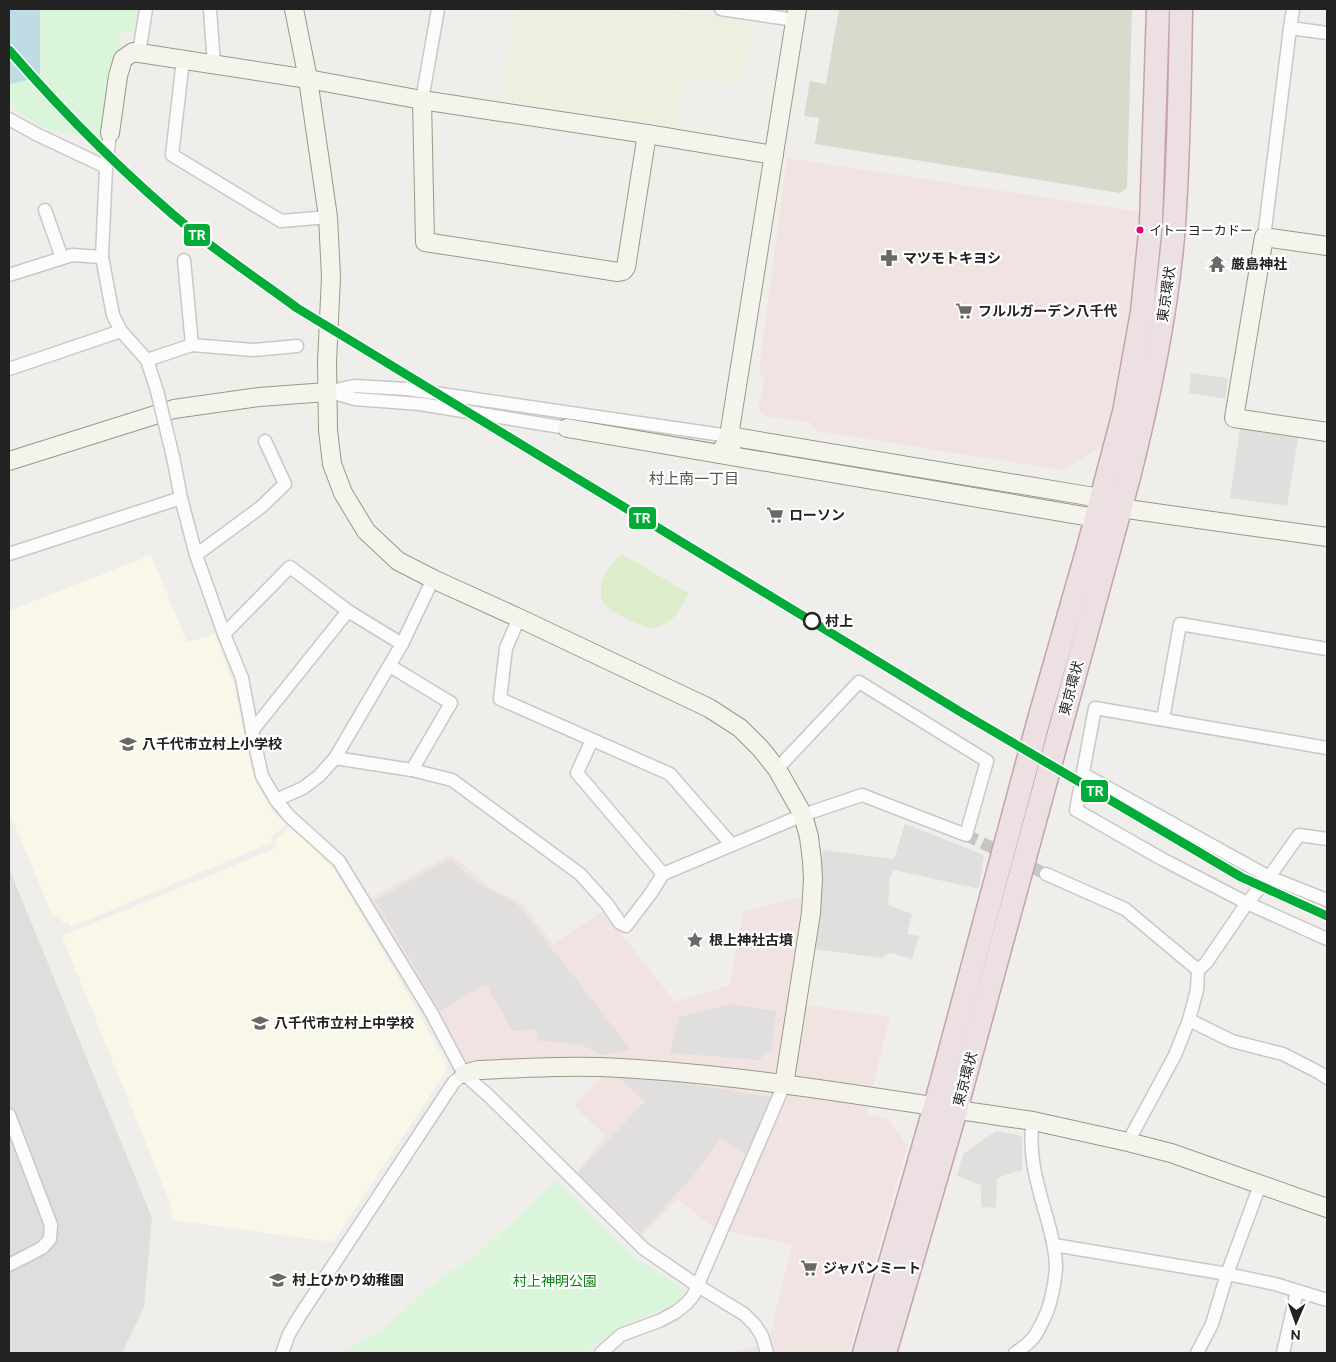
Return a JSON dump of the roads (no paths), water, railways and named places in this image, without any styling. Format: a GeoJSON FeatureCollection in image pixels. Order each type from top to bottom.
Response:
{"type":"FeatureCollection","features":[{"type":"Feature","properties":{"kind":"highway","name":"東京環状"},"geometry":{"type":"LineString","coordinates":[[885,1353],[1046,693],[1124,412],[1142,312],[1151,223],[1158,9]]}},
{"type":"Feature","properties":{"kind":"highway","name":"東京環状"},"geometry":{"type":"LineString","coordinates":[[864,1353],[946,1108],[1138,442],[1161,330],[1174,225],[1181,9]]}},
{"type":"Feature","properties":{"kind":"street"},"geometry":{"type":"LineString","coordinates":[[139,53],[146,9]]}},
{"type":"Feature","properties":{"kind":"street"},"geometry":{"type":"LineString","coordinates":[[210,9],[214,65]]}},
{"type":"Feature","properties":{"kind":"street"},"geometry":{"type":"LineString","coordinates":[[294,9],[308,79],[328,218],[331,277],[327,362],[328,430],[332,464],[343,493],[366,531],[398,560],[432,579],[709,708],[740,728],[778,769],[803,815],[809,837],[813,879],[811,913],[784,1085],[693,1296],[676,1312],[659,1321],[621,1335],[601,1353]]}},
{"type":"Feature","properties":{"kind":"street"},"geometry":{"type":"LineString","coordinates":[[438,9],[422,100],[425,242],[618,272],[623,271],[626,267],[647,134]]}},
{"type":"Feature","properties":{"kind":"street"},"geometry":{"type":"LineString","coordinates":[[722,9],[796,14],[726,456]]}},
{"type":"Feature","properties":{"kind":"street"},"geometry":{"type":"LineString","coordinates":[[1293,9],[1264,237],[1234,418],[1327,432]]}},
{"type":"Feature","properties":{"kind":"street"},"geometry":{"type":"LineString","coordinates":[[1290,28],[1327,34]]}},
{"type":"Feature","properties":{"kind":"street"},"geometry":{"type":"LineString","coordinates":[[767,1353],[762,1336],[755,1325],[744,1314],[644,1250],[464,1074],[431,1012],[339,861],[289,816],[276,800],[262,776],[242,678],[196,555],[157,391],[147,360],[120,331],[113,315],[102,257],[106,167],[118,76],[123,59],[133,52],[308,79],[422,100],[774,155]]}},
{"type":"Feature","properties":{"kind":"street"},"geometry":{"type":"LineString","coordinates":[[183,60],[172,155],[281,221],[328,218]]}},
{"type":"Feature","properties":{"kind":"street"},"geometry":{"type":"LineString","coordinates":[[9,119],[106,167]]}},
{"type":"Feature","properties":{"kind":"street"},"geometry":{"type":"LineString","coordinates":[[45,210],[62,258]]}},
{"type":"Feature","properties":{"kind":"street"},"geometry":{"type":"LineString","coordinates":[[1264,237],[1327,246]]}},
{"type":"Feature","properties":{"kind":"street"},"geometry":{"type":"LineString","coordinates":[[9,275],[72,255],[102,257]]}},
{"type":"Feature","properties":{"kind":"street"},"geometry":{"type":"LineString","coordinates":[[184,260],[192,345]]}},
{"type":"Feature","properties":{"kind":"street"},"geometry":{"type":"LineString","coordinates":[[9,369],[120,331]]}},
{"type":"Feature","properties":{"kind":"street"},"geometry":{"type":"LineString","coordinates":[[147,360],[192,345],[253,350],[297,346]]}},
{"type":"Feature","properties":{"kind":"street"},"geometry":{"type":"LineString","coordinates":[[9,461],[174,409],[259,397],[328,392],[354,386],[407,389],[729,436],[1098,508]]}},
{"type":"Feature","properties":{"kind":"street"},"geometry":{"type":"LineString","coordinates":[[328,392],[355,399],[420,404],[726,456],[1098,508],[1120,508],[1327,537]]}},
{"type":"Feature","properties":{"kind":"street"},"geometry":{"type":"LineString","coordinates":[[196,555],[261,507],[285,484],[266,441]]}},
{"type":"Feature","properties":{"kind":"street"},"geometry":{"type":"LineString","coordinates":[[9,554],[181,498]]}},
{"type":"Feature","properties":{"kind":"street"},"geometry":{"type":"LineString","coordinates":[[224,634],[290,567],[348,611],[402,644]]}},
{"type":"Feature","properties":{"kind":"street"},"geometry":{"type":"LineString","coordinates":[[276,800],[303,788],[319,776],[335,758],[402,644],[432,579]]}},
{"type":"Feature","properties":{"kind":"street"},"geometry":{"type":"LineString","coordinates":[[252,731],[348,611]]}},
{"type":"Feature","properties":{"kind":"street"},"geometry":{"type":"LineString","coordinates":[[518,618],[506,648],[500,698],[670,774],[731,844]]}},
{"type":"Feature","properties":{"kind":"street"},"geometry":{"type":"LineString","coordinates":[[1163,719],[1180,624],[1327,649]]}},
{"type":"Feature","properties":{"kind":"street"},"geometry":{"type":"LineString","coordinates":[[390,666],[450,703],[412,770]]}},
{"type":"Feature","properties":{"kind":"street"},"geometry":{"type":"LineString","coordinates":[[335,758],[412,770],[452,780],[580,874],[607,904],[620,923],[626,926],[651,893],[662,874],[803,815],[862,795],[966,835],[987,761],[859,682],[778,769]]}},
{"type":"Feature","properties":{"kind":"street"},"geometry":{"type":"LineString","coordinates":[[1327,748],[1095,708],[1076,810],[1162,859],[1247,904],[1327,939]]}},
{"type":"Feature","properties":{"kind":"street"},"geometry":{"type":"LineString","coordinates":[[592,740],[577,773],[662,874]]}},
{"type":"Feature","properties":{"kind":"street"},"geometry":{"type":"LineString","coordinates":[[1083,774],[1269,877],[1327,900]]}},
{"type":"Feature","properties":{"kind":"street"},"geometry":{"type":"LineString","coordinates":[[1128,1142],[1175,1055],[1189,1020],[1197,990],[1198,970],[1206,963],[1247,904],[1299,835],[1327,839]]}},
{"type":"Feature","properties":{"kind":"street"},"geometry":{"type":"LineString","coordinates":[[1046,874],[1125,909],[1198,970]]}},
{"type":"Feature","properties":{"kind":"street"},"geometry":{"type":"LineString","coordinates":[[1189,1020],[1232,1041],[1283,1054],[1327,1078]]}},
{"type":"Feature","properties":{"kind":"street"},"geometry":{"type":"LineString","coordinates":[[282,1353],[299,1317],[454,1082],[464,1074],[478,1070],[572,1067],[619,1068],[702,1074],[1033,1121],[1171,1153],[1327,1208]]}},
{"type":"Feature","properties":{"kind":"street"},"geometry":{"type":"LineString","coordinates":[[9,1115],[51,1225],[50,1239],[42,1248],[9,1265]]}},
{"type":"Feature","properties":{"kind":"street"},"geometry":{"type":"LineString","coordinates":[[1015,1353],[1029,1349],[1038,1333],[1051,1301],[1056,1267],[1054,1245],[1036,1178],[1031,1135],[1033,1121]]}},
{"type":"Feature","properties":{"kind":"street"},"geometry":{"type":"LineString","coordinates":[[1197,1353],[1212,1324],[1227,1274],[1260,1185]]}},
{"type":"Feature","properties":{"kind":"street"},"geometry":{"type":"LineString","coordinates":[[1054,1245],[1227,1274],[1275,1284],[1327,1300]]}},
{"type":"Feature","properties":{"kind":"street"},"geometry":{"type":"LineString","coordinates":[[1283,1353],[1297,1291]]}},
{"type":"Feature","properties":{"kind":"water"},"geometry":{"type":"Polygon","coordinates":[[[9,9],[40,9],[40,77],[10,84],[9,83],[9,9]]]}},
{"type":"Feature","properties":{"kind":"tunnel"},"geometry":{"type":"LineString","coordinates":[[966,835],[1046,874]]}},
{"type":"Feature","properties":{"kind":"place","name":"イトーヨーカドー"},"geometry":{"type":"Point","coordinates":[1140,230]}},
{"type":"Feature","properties":{"kind":"place","name":"マツモトキヨシ"},"geometry":{"type":"Point","coordinates":[889,258]}},
{"type":"Feature","properties":{"kind":"place","name":"厳島神社"},"geometry":{"type":"Point","coordinates":[1217,264]}},
{"type":"Feature","properties":{"kind":"place","name":"フルルガーデン八千代"},"geometry":{"type":"Point","coordinates":[964,311]}},
{"type":"Feature","properties":{"kind":"place","name":"ローソン"},"geometry":{"type":"Point","coordinates":[775,515]}},
{"type":"Feature","properties":{"kind":"place","name":"村上"},"geometry":{"type":"Point","coordinates":[812,621]}},
{"type":"Feature","properties":{"kind":"place","name":"八千代市立村上小学校"},"geometry":{"type":"Point","coordinates":[128,744]}},
{"type":"Feature","properties":{"kind":"place","name":"根上神社古墳"},"geometry":{"type":"Point","coordinates":[695,940]}},
{"type":"Feature","properties":{"kind":"place","name":"八千代市立村上中学校"},"geometry":{"type":"Point","coordinates":[260,1023]}},
{"type":"Feature","properties":{"kind":"place","name":"ジャパンミート"},"geometry":{"type":"Point","coordinates":[809,1268]}},
{"type":"Feature","properties":{"kind":"place","name":"村上ひかり幼稚園"},"geometry":{"type":"Point","coordinates":[278,1280]}},
{"type":"Feature","properties":{"kind":"district","name":"村上南一丁目"},"geometry":{"type":"Point","coordinates":[694,479]}},
{"type":"Feature","properties":{"kind":"park label","name":"村上神明公園"},"geometry":{"type":"Point","coordinates":[555,1281]}}]}
